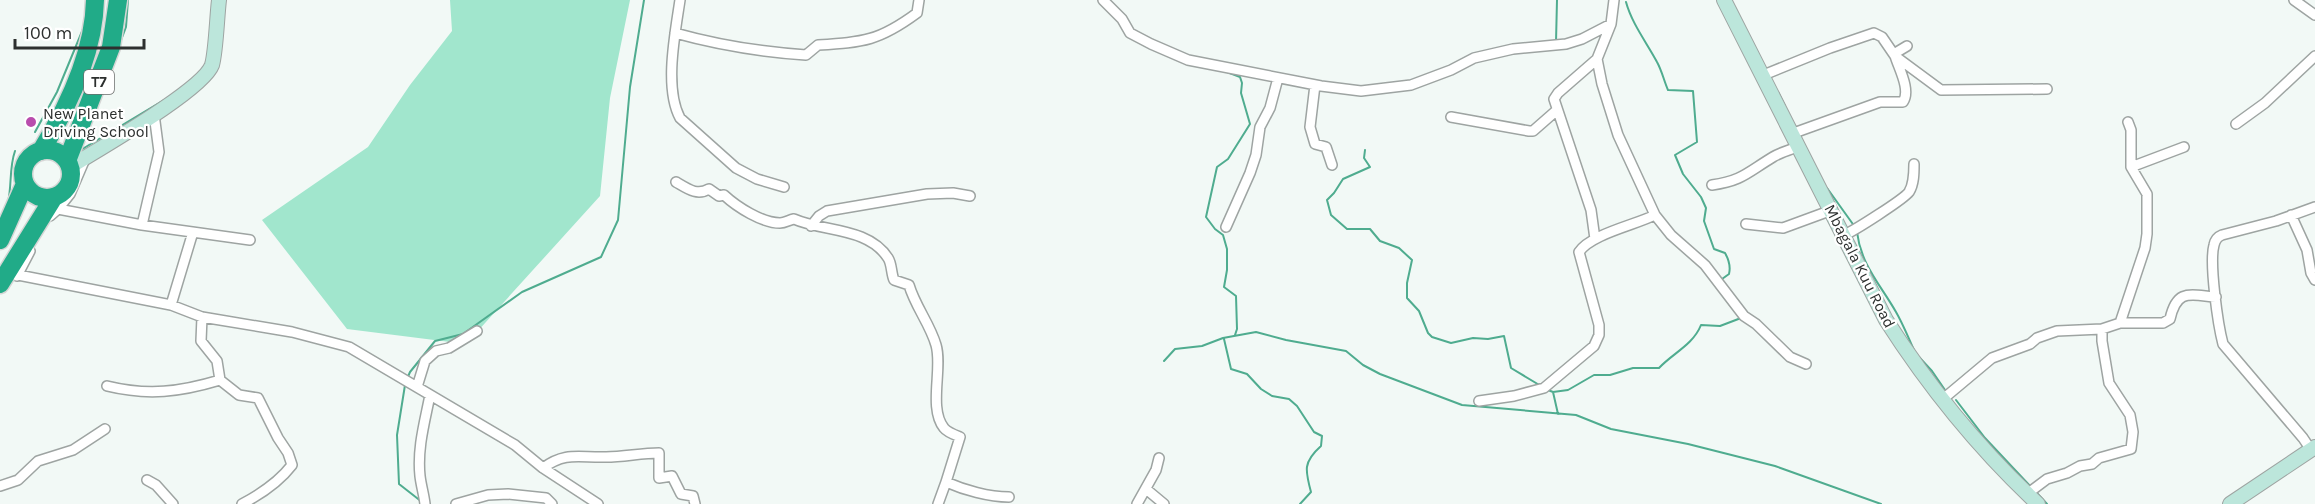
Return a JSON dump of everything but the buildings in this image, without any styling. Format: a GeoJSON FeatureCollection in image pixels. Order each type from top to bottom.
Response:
{"type":"FeatureCollection","features":[{"type":"Feature","properties":{"kind":"highway","name":"T7"},"geometry":{"type":"LineString","coordinates":[[0,240],[25,184],[24,168],[34,154],[41,151],[56,128],[80,70],[90,39],[95,0]]}},
{"type":"Feature","properties":{"kind":"highway","name":"T7"},"geometry":{"type":"LineString","coordinates":[[8,278],[68,185],[111,47],[118,0]]}},
{"type":"Feature","properties":{"kind":"highway"},"geometry":{"type":"LineString","coordinates":[[41,151],[57,152],[74,162]]}},
{"type":"Feature","properties":{"kind":"highway"},"geometry":{"type":"LineString","coordinates":[[25,184],[34,195],[56,203]]}},
{"type":"Feature","properties":{"kind":"street"},"geometry":{"type":"LineString","coordinates":[[74,162],[181,97],[203,78],[212,64],[219,0]]}},
{"type":"Feature","properties":{"kind":"street"},"geometry":{"type":"LineString","coordinates":[[680,0],[675,33],[672,84],[676,110],[680,118],[736,168],[757,179],[784,187]]}},
{"type":"Feature","properties":{"kind":"street"},"geometry":{"type":"LineString","coordinates":[[675,33],[705,41],[768,52],[806,55],[818,45],[858,42],[889,32],[917,14],[920,0]]}},
{"type":"Feature","properties":{"kind":"street"},"geometry":{"type":"LineString","coordinates":[[1103,0],[1122,19],[1131,33],[1188,60],[1315,85],[1361,91],[1410,85],[1474,58],[1513,49],[1566,44],[1582,39],[1611,24]]}},
{"type":"Feature","properties":{"kind":"street"},"geometry":{"type":"LineString","coordinates":[[1595,239],[1591,210],[1554,102],[1556,95],[1598,59],[1611,24],[1614,0]]}},
{"type":"Feature","properties":{"kind":"street","name":"Mbagala Kuu Road"},"geometry":{"type":"LineString","coordinates":[[1724,0],[1886,320],[1914,364],[1970,433],[2038,504]]}},
{"type":"Feature","properties":{"kind":"street"},"geometry":{"type":"LineString","coordinates":[[2294,0],[2315,15]]}},
{"type":"Feature","properties":{"kind":"street"},"geometry":{"type":"LineString","coordinates":[[1761,76],[1874,33],[1882,37],[1895,56],[1904,81],[1906,96],[1903,102],[1880,102],[1791,134]]}},
{"type":"Feature","properties":{"kind":"street"},"geometry":{"type":"LineString","coordinates":[[1895,56],[1907,46]]}},
{"type":"Feature","properties":{"kind":"street"},"geometry":{"type":"LineString","coordinates":[[1895,56],[1941,90],[2047,89]]}},
{"type":"Feature","properties":{"kind":"street"},"geometry":{"type":"LineString","coordinates":[[2236,124],[2265,103],[2315,57]]}},
{"type":"Feature","properties":{"kind":"street"},"geometry":{"type":"LineString","coordinates":[[1598,59],[1602,84],[1618,135],[1655,215],[1671,235],[1705,265],[1744,316],[1790,357],[1806,364]]}},
{"type":"Feature","properties":{"kind":"street"},"geometry":{"type":"LineString","coordinates":[[1226,227],[1251,173],[1260,127],[1270,108],[1278,78]]}},
{"type":"Feature","properties":{"kind":"street"},"geometry":{"type":"LineString","coordinates":[[1315,85],[1310,134],[1315,144],[1326,147],[1332,165]]}},
{"type":"Feature","properties":{"kind":"street"},"geometry":{"type":"LineString","coordinates":[[1451,117],[1533,131],[1557,110]]}},
{"type":"Feature","properties":{"kind":"street"},"geometry":{"type":"LineString","coordinates":[[142,225],[159,152],[154,114]]}},
{"type":"Feature","properties":{"kind":"street"},"geometry":{"type":"LineString","coordinates":[[2120,323],[2145,248],[2147,234],[2147,194],[2131,167],[2131,130],[2128,122]]}},
{"type":"Feature","properties":{"kind":"street"},"geometry":{"type":"LineString","coordinates":[[1712,185],[1731,183],[1774,156],[1799,146]]}},
{"type":"Feature","properties":{"kind":"street"},"geometry":{"type":"LineString","coordinates":[[2131,167],[2184,147]]}},
{"type":"Feature","properties":{"kind":"street"},"geometry":{"type":"LineString","coordinates":[[1844,235],[1857,229],[1907,195],[1914,176],[1914,164]]}},
{"type":"Feature","properties":{"kind":"street"},"geometry":{"type":"LineString","coordinates":[[676,182],[698,193],[709,189],[719,196],[724,195],[738,208],[780,223],[794,219],[811,226],[842,230],[868,240],[879,247],[889,259],[894,280],[909,285],[913,300],[936,343],[939,357],[938,415],[944,429],[960,438],[938,504]]}},
{"type":"Feature","properties":{"kind":"street"},"geometry":{"type":"LineString","coordinates":[[811,226],[819,216],[827,211],[927,194],[970,195]]}},
{"type":"Feature","properties":{"kind":"street"},"geometry":{"type":"LineString","coordinates":[[56,203],[142,225],[250,240]]}},
{"type":"Feature","properties":{"kind":"street"},"geometry":{"type":"LineString","coordinates":[[2230,504],[2313,449],[2223,344],[2219,329],[2212,257],[2214,244],[2218,237],[2315,207]]}},
{"type":"Feature","properties":{"kind":"street"},"geometry":{"type":"LineString","coordinates":[[1746,224],[1784,228],[1832,210]]}},
{"type":"Feature","properties":{"kind":"street"},"geometry":{"type":"LineString","coordinates":[[1479,401],[1514,396],[1544,388],[1594,346],[1599,335],[1599,325],[1579,254],[1584,246],[1595,239],[1655,215]]}},
{"type":"Feature","properties":{"kind":"street"},"geometry":{"type":"LineString","coordinates":[[2291,215],[2307,250],[2311,273],[2315,280]]}},
{"type":"Feature","properties":{"kind":"street"},"geometry":{"type":"LineString","coordinates":[[171,305],[193,232]]}},
{"type":"Feature","properties":{"kind":"street"},"geometry":{"type":"LineString","coordinates":[[8,278],[171,305],[202,316],[292,332],[349,347],[515,445],[543,468],[598,504]]}},
{"type":"Feature","properties":{"kind":"street"},"geometry":{"type":"LineString","coordinates":[[1942,399],[1992,358],[2030,344],[2037,338],[2057,331],[2102,329],[2120,323],[2163,323],[2170,319],[2173,304],[2178,298],[2191,295],[2216,297]]}},
{"type":"Feature","properties":{"kind":"street"},"geometry":{"type":"LineString","coordinates":[[202,316],[201,341],[217,361],[220,380],[239,394],[258,398],[288,453],[292,465],[283,477],[259,495],[242,504]]}},
{"type":"Feature","properties":{"kind":"street"},"geometry":{"type":"LineString","coordinates":[[2027,494],[2047,479],[2080,466],[2092,464],[2098,458],[2131,449],[2133,432],[2130,415],[2109,383],[2102,329]]}},
{"type":"Feature","properties":{"kind":"street"},"geometry":{"type":"LineString","coordinates":[[414,385],[425,361],[436,351],[449,348],[477,331]]}},
{"type":"Feature","properties":{"kind":"street"},"geometry":{"type":"LineString","coordinates":[[107,386],[133,392],[164,392],[194,388],[220,380]]}},
{"type":"Feature","properties":{"kind":"street"},"geometry":{"type":"LineString","coordinates":[[426,504],[420,478],[419,459],[430,394]]}},
{"type":"Feature","properties":{"kind":"street"},"geometry":{"type":"LineString","coordinates":[[0,486],[18,480],[38,461],[73,450],[105,429]]}},
{"type":"Feature","properties":{"kind":"street"},"geometry":{"type":"LineString","coordinates":[[543,468],[555,459],[569,456],[605,457],[659,453],[659,478],[672,476],[681,494],[693,496],[694,504]]}},
{"type":"Feature","properties":{"kind":"street"},"geometry":{"type":"LineString","coordinates":[[1137,504],[1156,470],[1159,458]]}},
{"type":"Feature","properties":{"kind":"street"},"geometry":{"type":"LineString","coordinates":[[147,480],[156,485],[173,504]]}},
{"type":"Feature","properties":{"kind":"street"},"geometry":{"type":"LineString","coordinates":[[946,482],[959,488],[998,497],[1009,497]]}},
{"type":"Feature","properties":{"kind":"street"},"geometry":{"type":"LineString","coordinates":[[1146,489],[1164,504]]}},
{"type":"Feature","properties":{"kind":"street"},"geometry":{"type":"LineString","coordinates":[[456,504],[488,495],[508,494],[544,498],[552,504]]}},
{"type":"Feature","properties":{"kind":"green space"},"geometry":{"type":"Polygon","coordinates":[[[450,0],[630,0],[610,98],[600,196],[466,344],[347,329],[262,220],[368,147],[410,85],[452,31],[450,0]]]}},
{"type":"Feature","properties":{"kind":"waterway"},"geometry":{"type":"LineString","coordinates":[[120,43],[126,27],[128,0]]}},
{"type":"Feature","properties":{"kind":"waterway"},"geometry":{"type":"LineString","coordinates":[[407,379],[435,341],[463,334],[522,292],[601,257],[618,220],[630,87],[644,0]]}},
{"type":"Feature","properties":{"kind":"waterway"},"geometry":{"type":"LineString","coordinates":[[1556,42],[1557,0]]}},
{"type":"Feature","properties":{"kind":"waterway"},"geometry":{"type":"LineString","coordinates":[[1626,2],[1636,26],[1659,65],[1668,90],[1693,91],[1697,142],[1675,155],[1683,174],[1701,197],[1706,208],[1704,221],[1714,249],[1725,253],[1729,261],[1729,274],[1722,279],[1723,282]]}},
{"type":"Feature","properties":{"kind":"waterway"},"geometry":{"type":"LineString","coordinates":[[35,132],[57,92],[83,29]]}},
{"type":"Feature","properties":{"kind":"waterway"},"geometry":{"type":"LineString","coordinates":[[1227,72],[1240,77],[1241,93],[1250,124],[1228,159],[1217,167],[1206,217],[1223,235],[1227,249],[1224,287],[1236,296],[1237,329],[1235,335]]}},
{"type":"Feature","properties":{"kind":"waterway"},"geometry":{"type":"LineString","coordinates":[[1778,92],[1785,106]]}},
{"type":"Feature","properties":{"kind":"waterway"},"geometry":{"type":"LineString","coordinates":[[79,151],[164,100]]}},
{"type":"Feature","properties":{"kind":"waterway"},"geometry":{"type":"LineString","coordinates":[[1365,150],[1364,158],[1370,167],[1343,179],[1327,200],[1331,215],[1347,229],[1370,229],[1380,241],[1399,248],[1412,260],[1407,283],[1407,298],[1419,311],[1432,337],[1451,343],[1473,338],[1488,339],[1504,336],[1511,368],[1541,386]]}},
{"type":"Feature","properties":{"kind":"waterway"},"geometry":{"type":"LineString","coordinates":[[8,202],[15,151]]}},
{"type":"Feature","properties":{"kind":"waterway"},"geometry":{"type":"LineString","coordinates":[[1827,188],[1855,227]]}},
{"type":"Feature","properties":{"kind":"waterway"},"geometry":{"type":"LineString","coordinates":[[1857,232],[1867,264],[1899,317],[1914,350]]}},
{"type":"Feature","properties":{"kind":"waterway"},"geometry":{"type":"LineString","coordinates":[[1553,392],[1568,390],[1594,375],[1610,375],[1633,368],[1659,368],[1693,338],[1701,325],[1720,326],[1741,318]]}},
{"type":"Feature","properties":{"kind":"waterway"},"geometry":{"type":"LineString","coordinates":[[1164,361],[1175,349],[1202,346],[1223,338],[1256,332],[1346,351],[1363,365],[1380,374],[1462,405],[1576,415],[1611,429],[1688,444],[1775,466],[1881,504]]}},
{"type":"Feature","properties":{"kind":"waterway"},"geometry":{"type":"LineString","coordinates":[[1224,339],[1231,369],[1247,374],[1261,389],[1272,396],[1289,399],[1297,406],[1314,432],[1322,436],[1321,446],[1311,457],[1307,467],[1311,492],[1300,504]]}},
{"type":"Feature","properties":{"kind":"waterway"},"geometry":{"type":"LineString","coordinates":[[1919,357],[1945,390]]}},
{"type":"Feature","properties":{"kind":"waterway"},"geometry":{"type":"LineString","coordinates":[[405,385],[397,435],[399,484],[422,502]]}},
{"type":"Feature","properties":{"kind":"waterway"},"geometry":{"type":"LineString","coordinates":[[1548,390],[1553,392],[1558,414]]}},
{"type":"Feature","properties":{"kind":"waterway"},"geometry":{"type":"LineString","coordinates":[[1956,400],[1985,438],[2031,487]]}},
{"type":"Feature","properties":{"kind":"waterway"},"geometry":{"type":"LineString","coordinates":[[2035,491],[2047,504]]}},
{"type":"Feature","properties":{"kind":"place","name":"New Planet Driving School"},"geometry":{"type":"Point","coordinates":[31,122]}}]}
